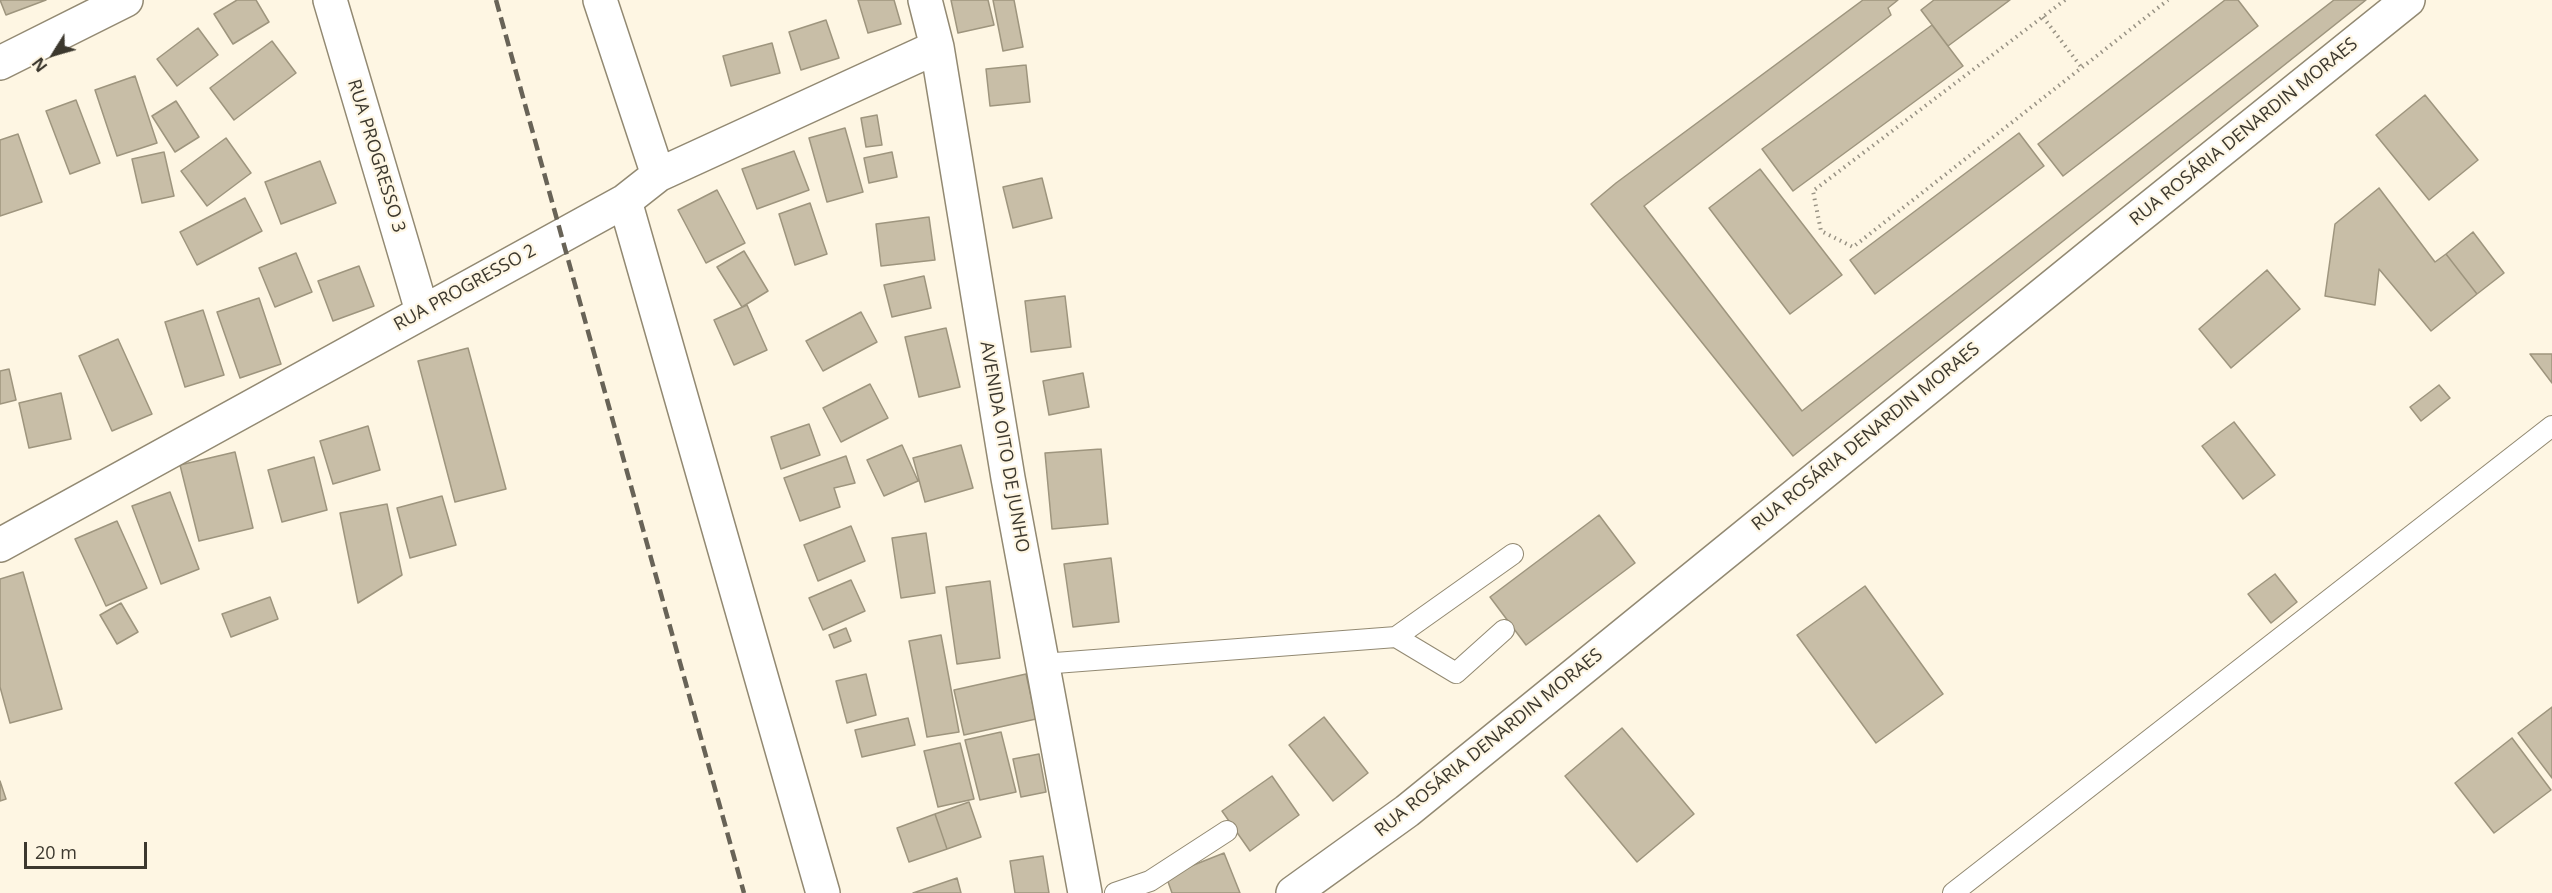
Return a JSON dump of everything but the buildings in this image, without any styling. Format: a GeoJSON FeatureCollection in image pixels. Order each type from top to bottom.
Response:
{"type":"FeatureCollection","features":[{"type":"Feature","properties":{"kind":"street"},"geometry":{"type":"LineString","coordinates":[[0,63],[126,0]]}},
{"type":"Feature","properties":{"kind":"street","name":"RUA PROGRESSO 3"},"geometry":{"type":"LineString","coordinates":[[330,0],[422,311]]}},
{"type":"Feature","properties":{"kind":"street"},"geometry":{"type":"LineString","coordinates":[[600,0],[658,175]]}},
{"type":"Feature","properties":{"kind":"street","name":"AVENIDA OITO DE JUNHO"},"geometry":{"type":"LineString","coordinates":[[925,0],[937,47],[1008,478],[1085,893]]}},
{"type":"Feature","properties":{"kind":"street","name":"RUA ROSÁRIA DENARDIN MORAES"},"geometry":{"type":"LineString","coordinates":[[1293,893],[1321,882],[2096,250],[2408,0]]}},
{"type":"Feature","properties":{"kind":"street","name":"RUA PROGRESSO 2"},"geometry":{"type":"LineString","coordinates":[[0,545],[625,201],[658,175],[937,47]]}},
{"type":"Feature","properties":{"kind":"street"},"geometry":{"type":"LineString","coordinates":[[625,201],[823,893]]}},
{"type":"Feature","properties":{"kind":"lane"},"geometry":{"type":"LineString","coordinates":[[1953,893],[2552,426]]}},
{"type":"Feature","properties":{"kind":"lane"},"geometry":{"type":"LineString","coordinates":[[1042,664],[1396,637],[1513,554]]}},
{"type":"Feature","properties":{"kind":"lane"},"geometry":{"type":"LineString","coordinates":[[1396,637],[1456,674],[1504,630]]}},
{"type":"Feature","properties":{"kind":"lane"},"geometry":{"type":"LineString","coordinates":[[1115,893],[1149,881],[1227,831]]}},
{"type":"Feature","properties":{"kind":"path"},"geometry":{"type":"LineString","coordinates":[[2065,0],[1813,191],[1821,231],[1853,247],[2168,0]]}},
{"type":"Feature","properties":{"kind":"path"},"geometry":{"type":"LineString","coordinates":[[2043,17],[2082,68]]}},
{"type":"Feature","properties":{"kind":"railway"},"geometry":{"type":"LineString","coordinates":[[496,0],[744,893]]}}]}
